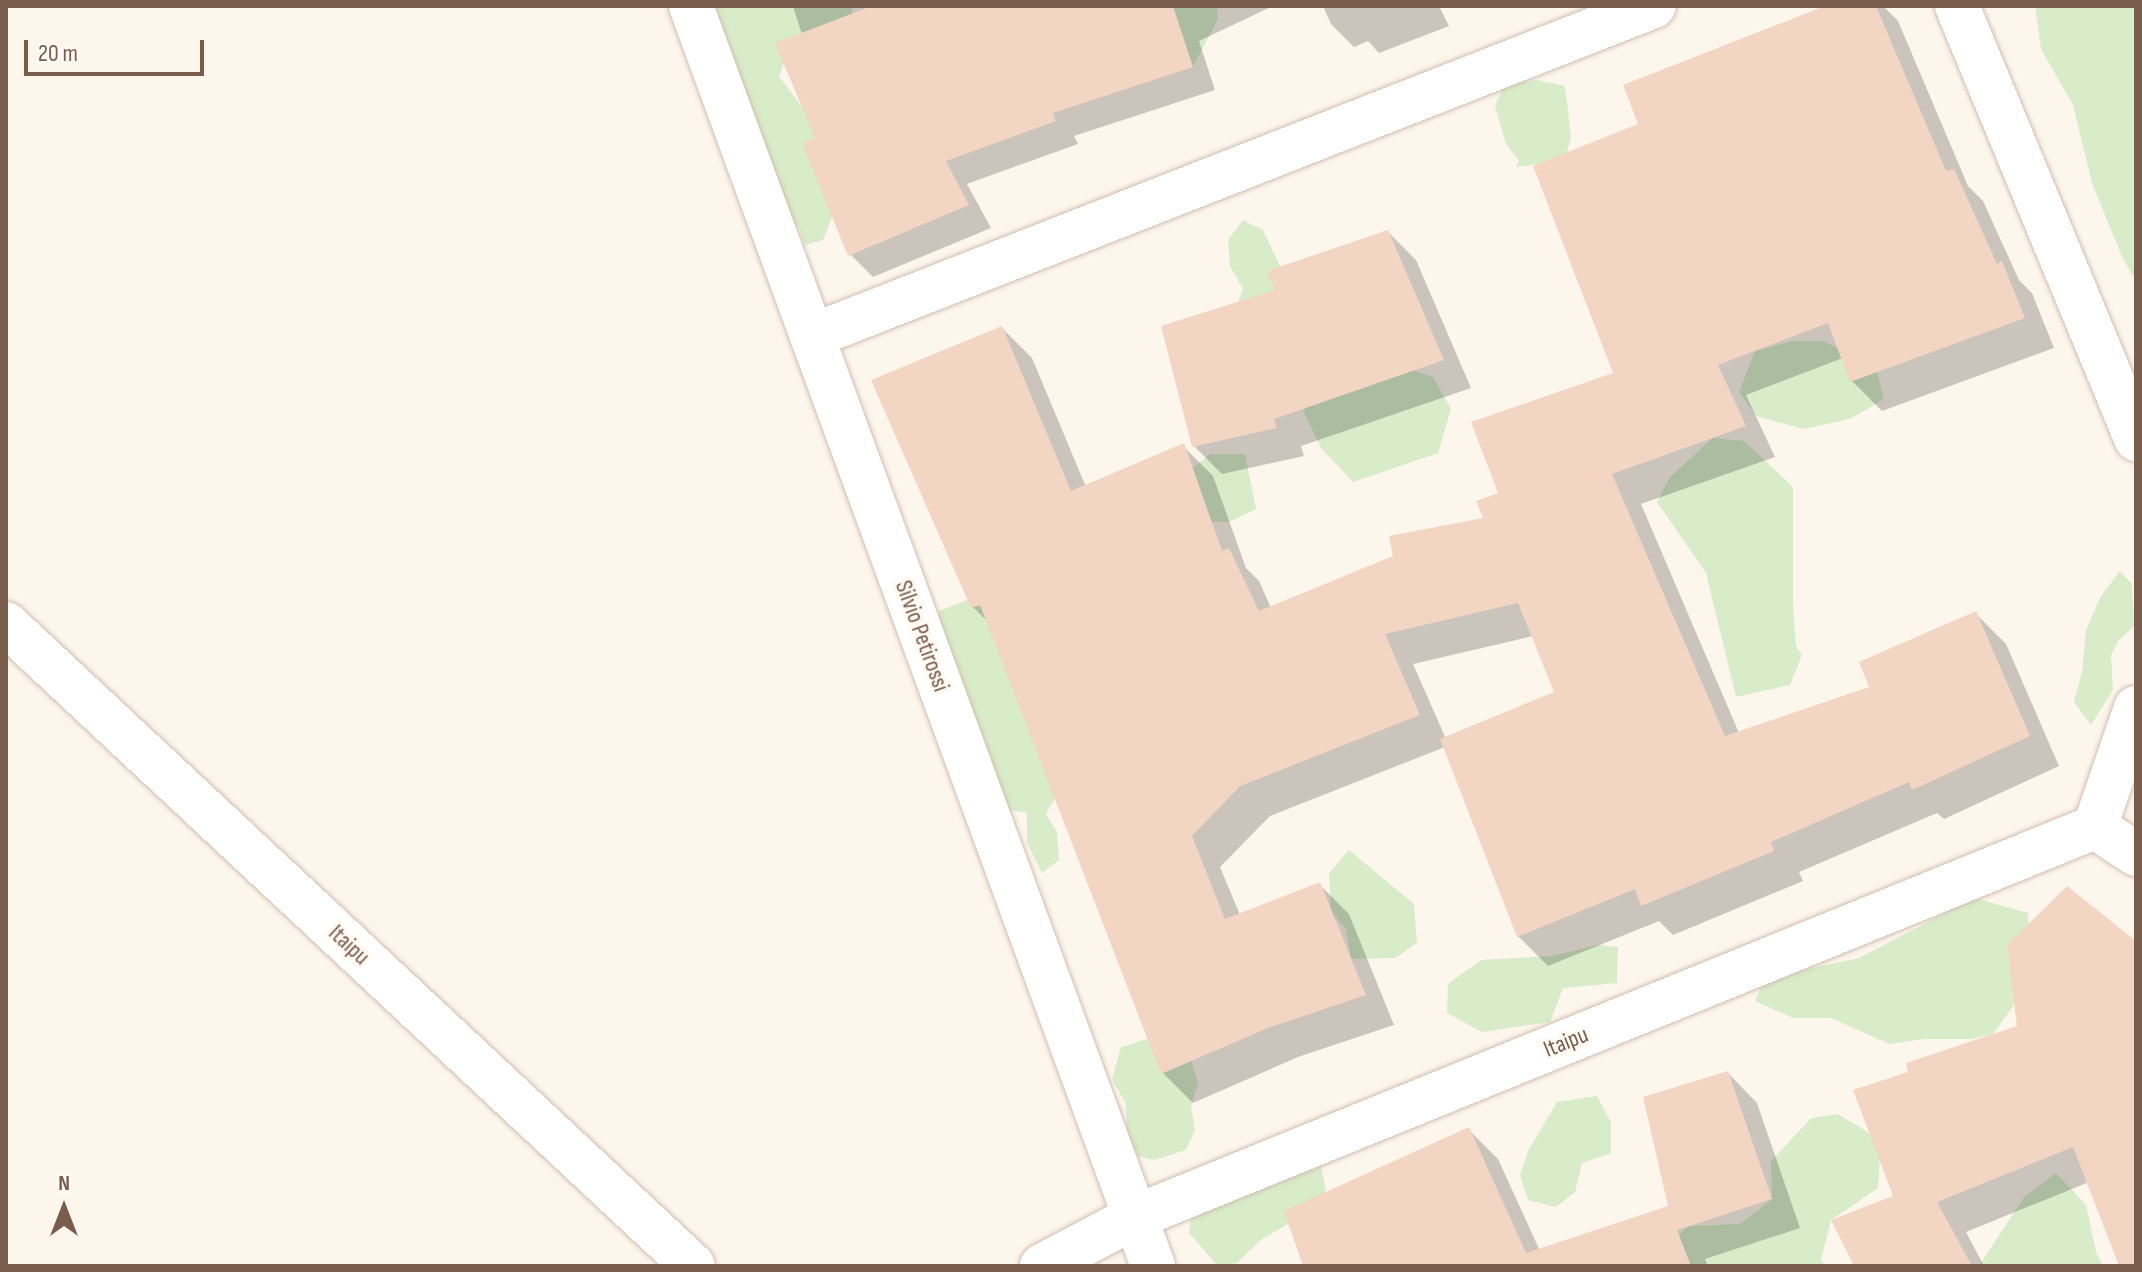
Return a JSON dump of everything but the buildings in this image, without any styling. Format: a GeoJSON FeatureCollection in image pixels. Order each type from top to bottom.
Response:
{"type":"FeatureCollection","features":[{"type":"Feature","properties":{"kind":"street","name":"Silvio Petirossi"},"geometry":{"type":"LineString","coordinates":[[691,6],[1153,1266]]}},
{"type":"Feature","properties":{"kind":"street"},"geometry":{"type":"LineString","coordinates":[[812,336],[1654,6]]}},
{"type":"Feature","properties":{"kind":"street"},"geometry":{"type":"LineString","coordinates":[[1957,6],[2136,439]]}},
{"type":"Feature","properties":{"kind":"street","name":"Itaipu"},"geometry":{"type":"LineString","coordinates":[[6,624],[693,1266]]}},
{"type":"Feature","properties":{"kind":"street"},"geometry":{"type":"LineString","coordinates":[[2136,708],[2095,827],[2136,854]]}},
{"type":"Feature","properties":{"kind":"street","name":"Itaipu"},"geometry":{"type":"LineString","coordinates":[[1042,1266],[1135,1217],[2095,827]]}},
{"type":"Feature","properties":{"kind":"green space"},"geometry":{"type":"Polygon","coordinates":[[[691,6],[852,6],[852,14],[795,36],[779,76],[802,107],[817,138],[832,217],[823,240],[805,245],[798,225],[772,226],[691,6]]]}},
{"type":"Feature","properties":{"kind":"green space"},"geometry":{"type":"Polygon","coordinates":[[[1145,6],[1217,6],[1218,19],[1193,67],[1145,6]]]}},
{"type":"Feature","properties":{"kind":"green space"},"geometry":{"type":"Polygon","coordinates":[[[2035,6],[2136,6],[2136,281],[2123,259],[2092,183],[2073,105],[2041,49],[2035,6]]]}},
{"type":"Feature","properties":{"kind":"green space"},"geometry":{"type":"Polygon","coordinates":[[[1537,80],[1565,86],[1571,137],[1567,153],[1539,164],[1516,167],[1519,161],[1506,144],[1495,106],[1504,85],[1537,80]]]}},
{"type":"Feature","properties":{"kind":"green space"},"geometry":{"type":"Polygon","coordinates":[[[1243,220],[1263,230],[1284,275],[1301,293],[1235,310],[1243,289],[1230,266],[1228,240],[1243,220]]]}},
{"type":"Feature","properties":{"kind":"green space"},"geometry":{"type":"Polygon","coordinates":[[[1793,341],[1823,341],[1859,359],[1877,372],[1884,399],[1850,419],[1803,429],[1756,416],[1739,392],[1755,351],[1793,341]]]}},
{"type":"Feature","properties":{"kind":"green space"},"geometry":{"type":"Polygon","coordinates":[[[1391,363],[1433,377],[1451,409],[1438,453],[1353,482],[1321,448],[1304,413],[1311,384],[1391,363]]]}},
{"type":"Feature","properties":{"kind":"green space"},"geometry":{"type":"Polygon","coordinates":[[[1713,438],[1744,441],[1793,487],[1793,604],[1796,646],[1802,655],[1790,685],[1736,697],[1706,573],[1657,502],[1670,477],[1713,438]]]}},
{"type":"Feature","properties":{"kind":"green space"},"geometry":{"type":"Polygon","coordinates":[[[1210,454],[1245,454],[1256,509],[1229,522],[1192,522],[1189,471],[1210,454]]]}},
{"type":"Feature","properties":{"kind":"green space"},"geometry":{"type":"Polygon","coordinates":[[[2120,571],[2132,584],[2134,626],[2118,641],[2111,655],[2113,690],[2091,725],[2074,702],[2082,672],[2086,630],[2101,596],[2120,571]]]}},
{"type":"Feature","properties":{"kind":"green space"},"geometry":{"type":"Polygon","coordinates":[[[968,600],[988,611],[1065,780],[1046,814],[1057,832],[1059,860],[1042,873],[1027,843],[1027,813],[992,806],[924,647],[939,611],[968,600]]]}},
{"type":"Feature","properties":{"kind":"green space"},"geometry":{"type":"Polygon","coordinates":[[[1349,850],[1414,904],[1417,943],[1395,958],[1351,959],[1346,929],[1331,911],[1329,873],[1349,850]]]}},
{"type":"Feature","properties":{"kind":"green space"},"geometry":{"type":"Polygon","coordinates":[[[1974,898],[2028,913],[2030,959],[2014,1005],[1993,1034],[1971,1039],[1925,1039],[1889,1044],[1831,1018],[1793,1018],[1755,1001],[1765,978],[1859,958],[1974,898]]]}},
{"type":"Feature","properties":{"kind":"green space"},"geometry":{"type":"Polygon","coordinates":[[[1597,945],[1618,947],[1617,983],[1563,988],[1550,1022],[1482,1032],[1447,1013],[1448,984],[1481,960],[1552,956],[1597,945]]]}},
{"type":"Feature","properties":{"kind":"green space"},"geometry":{"type":"Polygon","coordinates":[[[1157,1036],[1188,1051],[1198,1083],[1191,1107],[1195,1130],[1186,1150],[1154,1160],[1138,1156],[1127,1137],[1126,1104],[1112,1079],[1121,1047],[1157,1036]]]}},
{"type":"Feature","properties":{"kind":"green space"},"geometry":{"type":"Polygon","coordinates":[[[1597,1096],[1611,1122],[1611,1153],[1582,1163],[1575,1192],[1556,1207],[1528,1200],[1520,1175],[1528,1151],[1557,1102],[1597,1096]]]}},
{"type":"Feature","properties":{"kind":"green space"},"geometry":{"type":"Polygon","coordinates":[[[1838,1114],[1869,1133],[1880,1156],[1878,1188],[1831,1220],[1821,1260],[1826,1266],[1658,1266],[1661,1249],[1689,1226],[1740,1224],[1772,1199],[1771,1161],[1811,1118],[1838,1114]]]}},
{"type":"Feature","properties":{"kind":"green space"},"geometry":{"type":"Polygon","coordinates":[[[1319,1156],[1328,1201],[1262,1239],[1237,1263],[1218,1266],[1189,1233],[1194,1193],[1319,1156]]]}},
{"type":"Feature","properties":{"kind":"green space"},"geometry":{"type":"Polygon","coordinates":[[[2056,1173],[2086,1205],[2096,1252],[2103,1266],[1979,1266],[2024,1197],[2056,1173]]]}}]}
